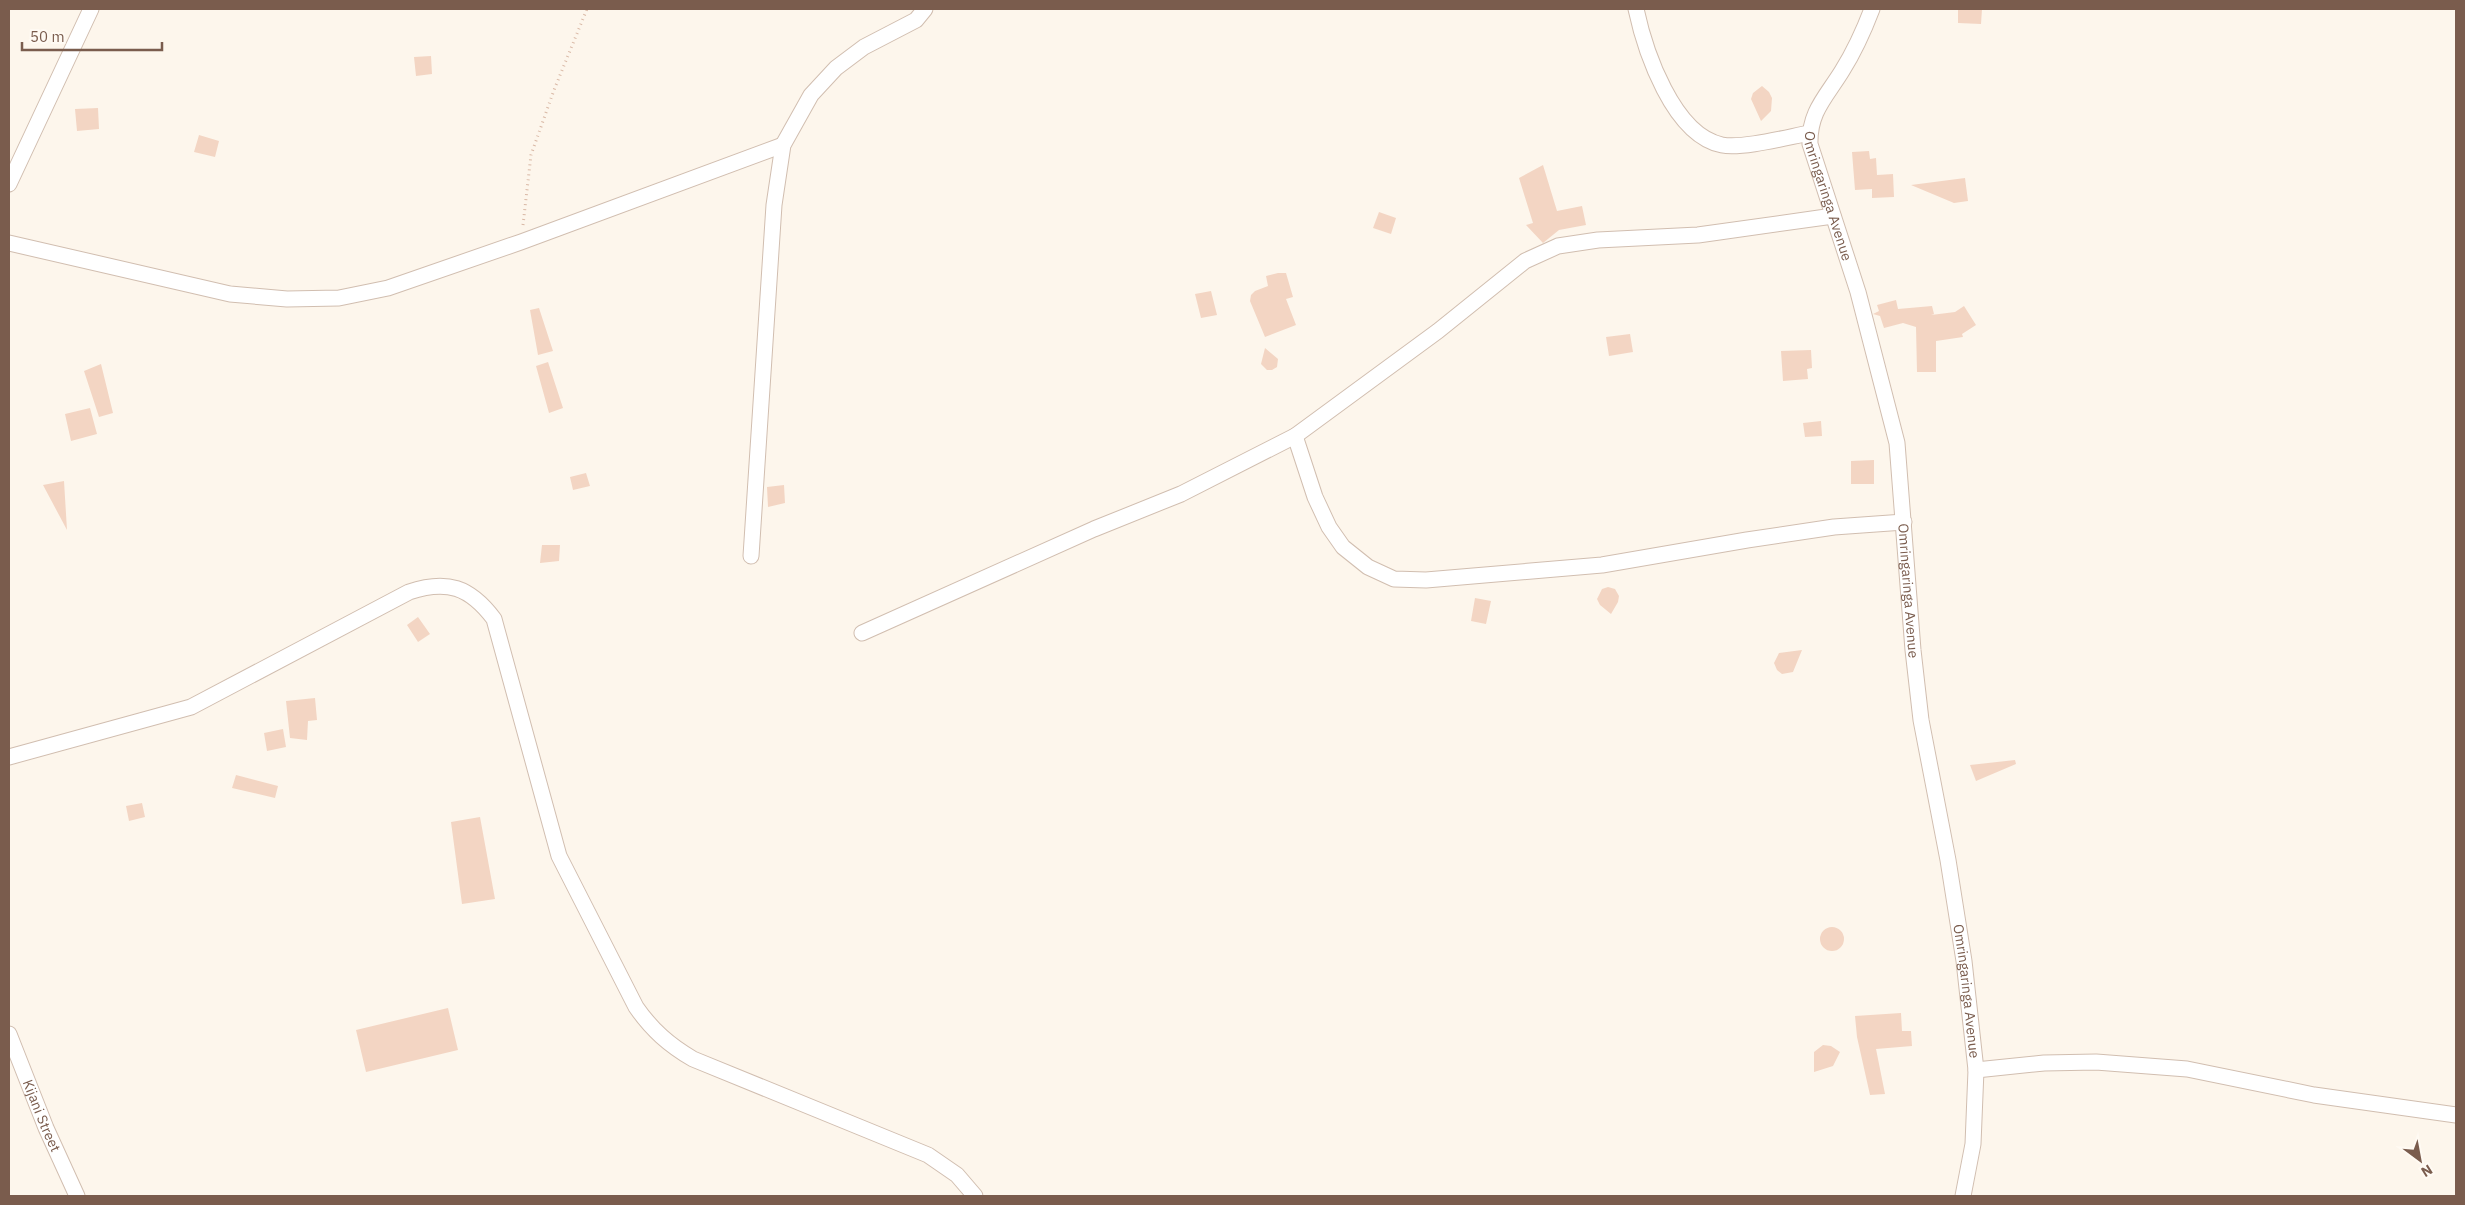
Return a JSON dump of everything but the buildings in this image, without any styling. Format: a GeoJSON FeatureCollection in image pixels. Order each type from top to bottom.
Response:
{"type":"FeatureCollection","features":[{"type":"Feature","properties":{"kind":"street"},"geometry":{"type":"LineString","coordinates":[[9,184],[91,9]]}},
{"type":"Feature","properties":{"kind":"street"},"geometry":{"type":"LineString","coordinates":[[751,556],[774,204],[783,145],[811,95],[836,68],[864,47],[916,20],[925,9]]}},
{"type":"Feature","properties":{"kind":"street"},"geometry":{"type":"LineString","coordinates":[[1636,9],[1654,70],[1677,110],[1701,136],[1723,145],[1747,144],[1810,133]]}},
{"type":"Feature","properties":{"kind":"street","name":"Omringaringa Avenue"},"geometry":{"type":"LineString","coordinates":[[1872,9],[1842,70],[1814,112],[1810,144],[1858,292],[1896,443],[1904,522],[1913,650],[1921,720],[1948,860],[1964,961],[1976,1070],[1973,1144],[1963,1196]]}},
{"type":"Feature","properties":{"kind":"street"},"geometry":{"type":"LineString","coordinates":[[9,244],[230,294],[286,299],[339,298],[388,288],[521,242],[783,145]]}},
{"type":"Feature","properties":{"kind":"street"},"geometry":{"type":"LineString","coordinates":[[862,633],[1094,529],[1181,494],[1295,436],[1438,330],[1525,262],[1558,246],[1598,240],[1698,235],[1833,216]]}},
{"type":"Feature","properties":{"kind":"street"},"geometry":{"type":"LineString","coordinates":[[1295,436],[1316,497],[1329,527],[1343,546],[1368,567],[1394,579],[1426,580],[1602,565],[1795,533],[1904,522]]}},
{"type":"Feature","properties":{"kind":"street"},"geometry":{"type":"LineString","coordinates":[[9,757],[182,710],[208,699],[409,592],[427,586],[456,588],[482,603],[494,619],[559,856],[636,1007],[646,1022],[673,1048],[694,1059],[928,1155],[957,1175],[975,1196]]}},
{"type":"Feature","properties":{"kind":"street","name":"Kijani Street"},"geometry":{"type":"LineString","coordinates":[[9,1034],[46,1128],[77,1196]]}},
{"type":"Feature","properties":{"kind":"street"},"geometry":{"type":"LineString","coordinates":[[1976,1070],[2044,1063],[2096,1062],[2187,1069],[2314,1094],[2456,1115]]}},
{"type":"Feature","properties":{"kind":"path"},"geometry":{"type":"LineString","coordinates":[[521,242],[531,155],[554,90],[587,9]]}}]}
